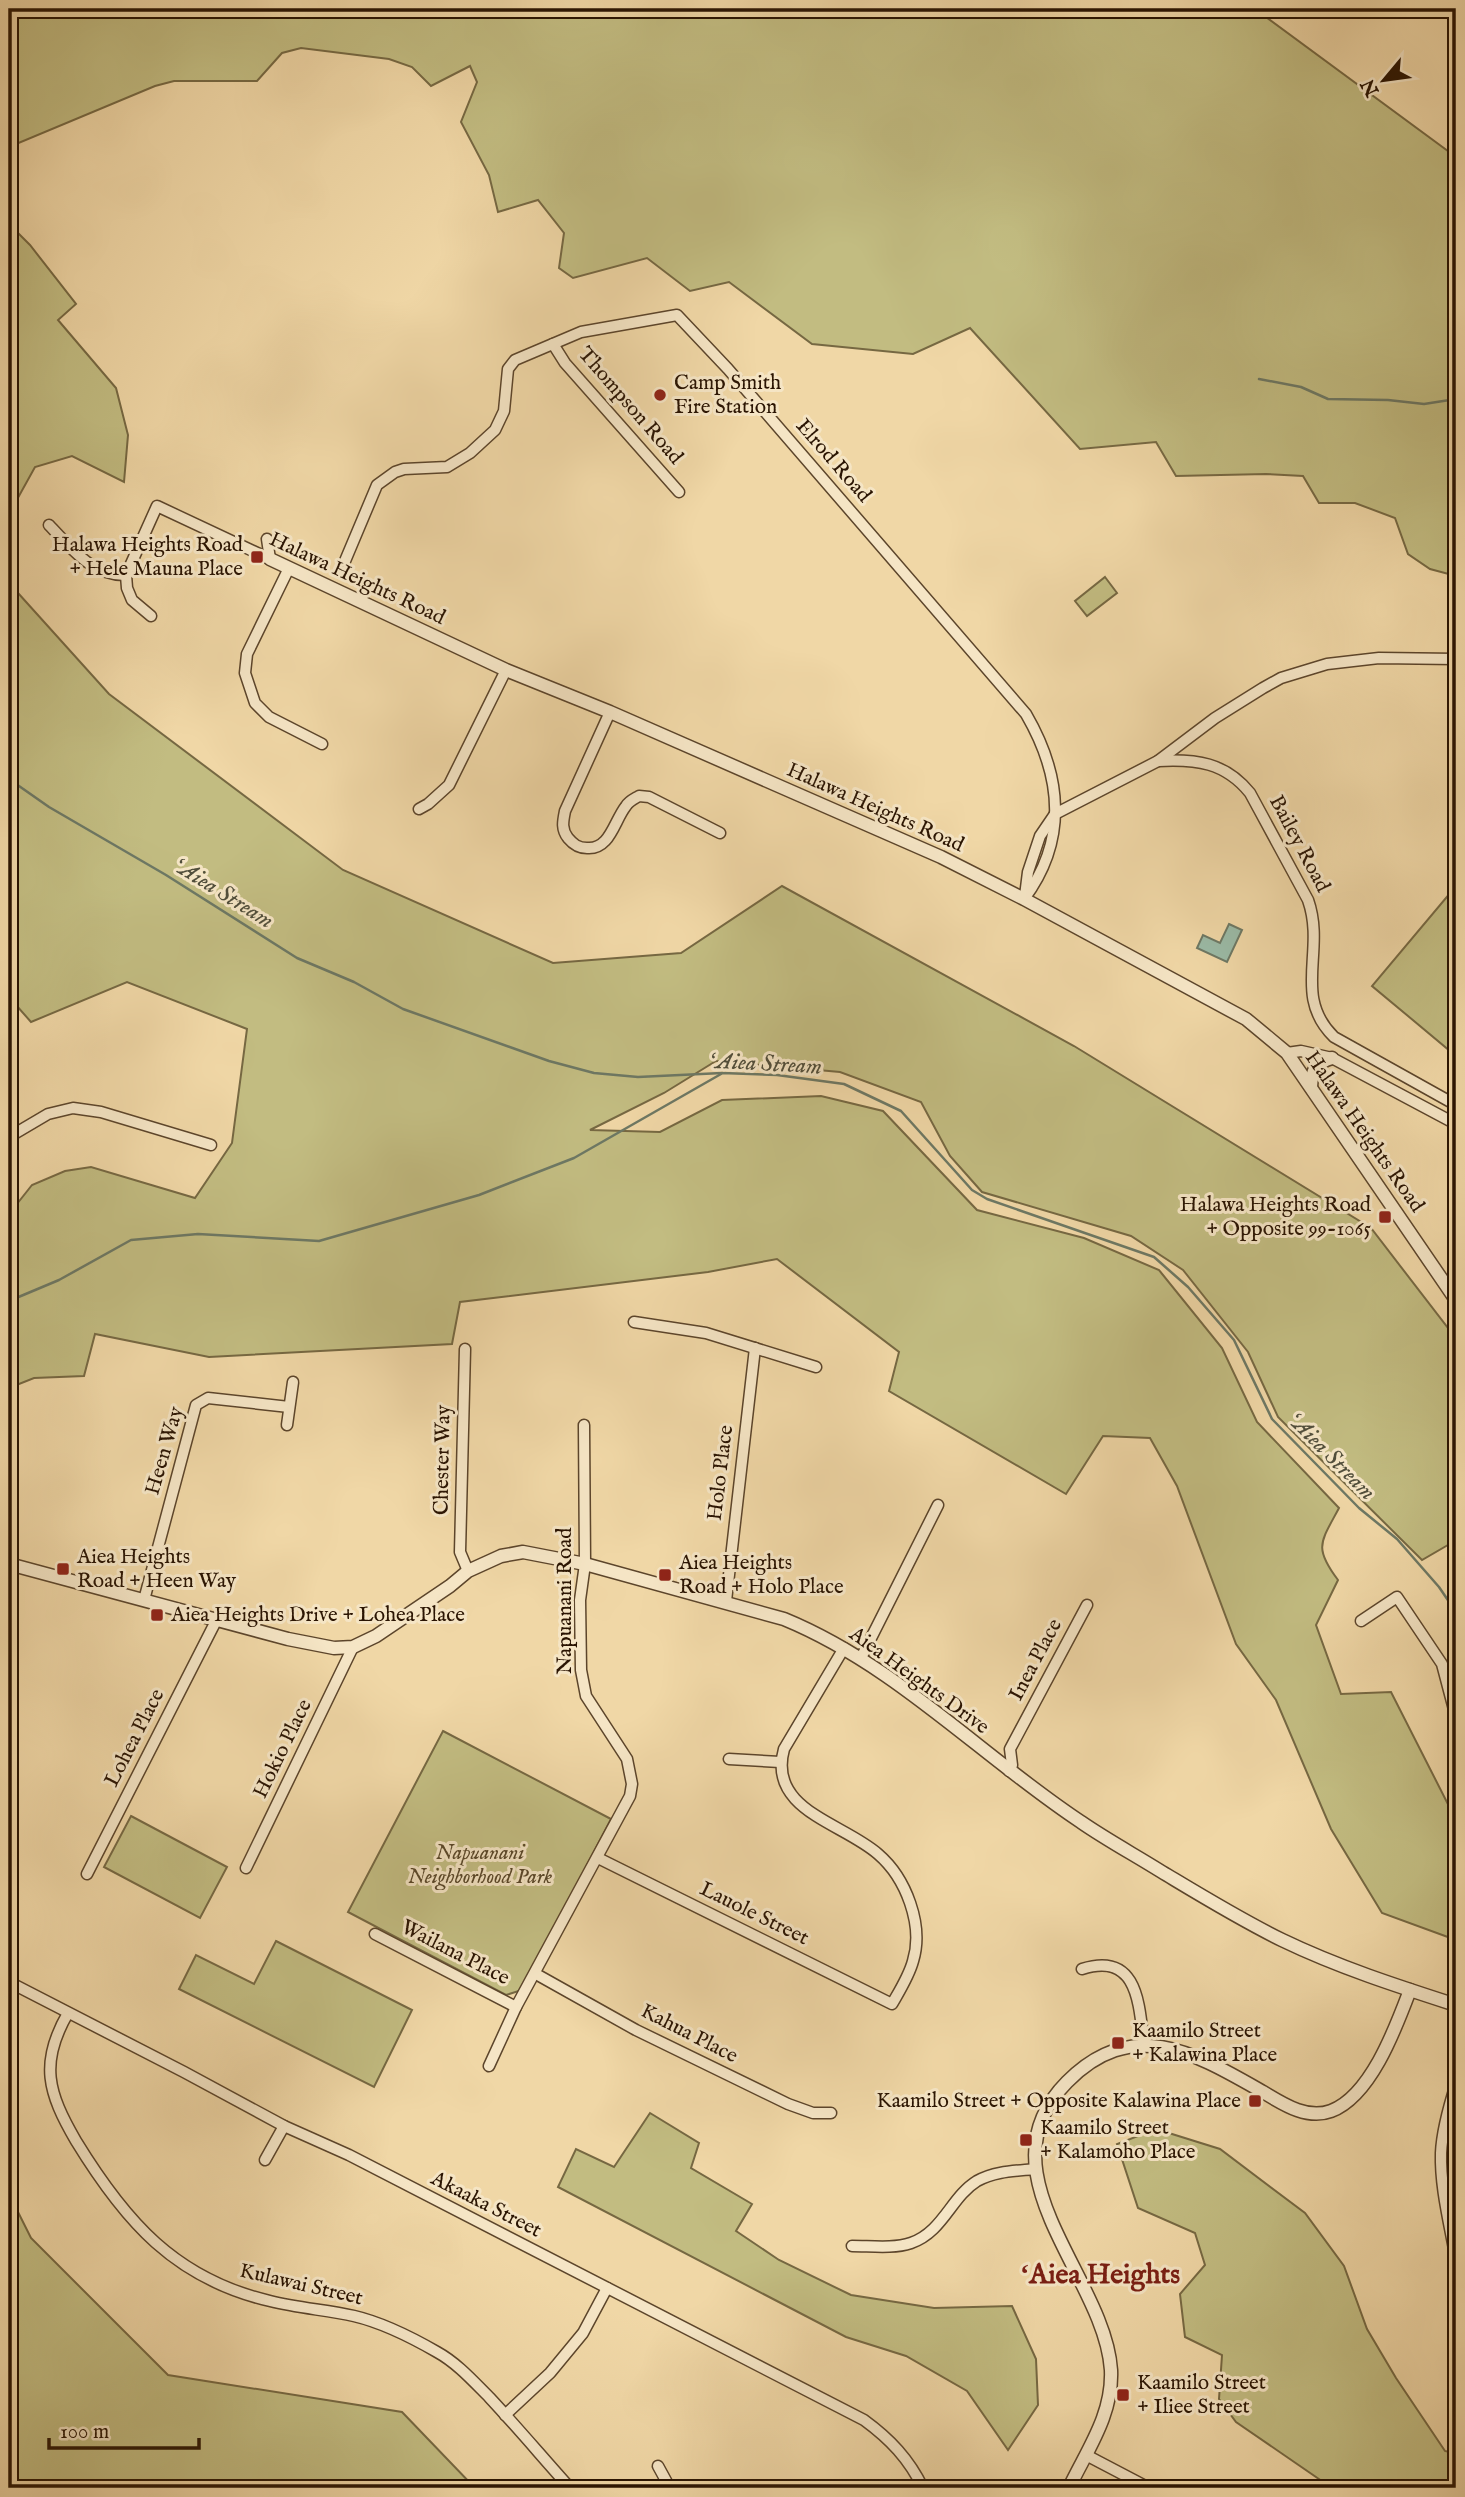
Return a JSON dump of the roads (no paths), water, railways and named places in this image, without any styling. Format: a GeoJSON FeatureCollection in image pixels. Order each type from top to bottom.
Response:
{"type":"FeatureCollection","features":[{"type":"Feature","properties":{"kind":"street","name":"Elrod Road"},"geometry":{"type":"LineString","coordinates":[[345,561],[377,485],[395,472],[447,467],[488,438],[501,421],[510,364],[514,360],[581,332],[677,315],[737,379],[1026,714],[1041,740],[1049,762],[1055,791],[1055,814]]}},
{"type":"Feature","properties":{"kind":"street","name":"Thompson Road"},"geometry":{"type":"LineString","coordinates":[[553,344],[565,363],[679,492]]}},
{"type":"Feature","properties":{"kind":"street","name":"Halawa Heights Road"},"geometry":{"type":"LineString","coordinates":[[126,575],[157,506],[506,670],[610,712],[941,857],[1246,1019],[1287,1053],[1456,1300]]}},
{"type":"Feature","properties":{"kind":"street"},"geometry":{"type":"LineString","coordinates":[[49,525],[82,559],[98,570],[126,575],[132,600],[151,616]]}},
{"type":"Feature","properties":{"kind":"street"},"geometry":{"type":"LineString","coordinates":[[267,538],[270,559]]}},
{"type":"Feature","properties":{"kind":"street"},"geometry":{"type":"LineString","coordinates":[[289,568],[247,654],[245,673],[254,703],[269,717],[322,744]]}},
{"type":"Feature","properties":{"kind":"street","name":"Bailey Road"},"geometry":{"type":"LineString","coordinates":[[1055,814],[1158,761],[1215,718],[1281,678],[1327,664],[1380,658],[1456,659]]}},
{"type":"Feature","properties":{"kind":"street"},"geometry":{"type":"LineString","coordinates":[[419,809],[449,785],[506,670]]}},
{"type":"Feature","properties":{"kind":"street"},"geometry":{"type":"LineString","coordinates":[[610,712],[565,811],[562,824],[566,836],[575,846],[589,849],[601,846],[625,807],[639,796],[649,797],[720,833]]}},
{"type":"Feature","properties":{"kind":"street","name":"Bailey Road"},"geometry":{"type":"LineString","coordinates":[[1158,761],[1181,760],[1227,770],[1250,793],[1312,912],[1315,936],[1311,991],[1321,1024],[1334,1037],[1456,1105]]}},
{"type":"Feature","properties":{"kind":"street"},"geometry":{"type":"LineString","coordinates":[[1024,899],[1028,872],[1040,836],[1055,814]]}},
{"type":"Feature","properties":{"kind":"street"},"geometry":{"type":"LineString","coordinates":[[1287,1053],[1301,1051],[1332,1058],[1456,1124]]}},
{"type":"Feature","properties":{"kind":"street"},"geometry":{"type":"LineString","coordinates":[[1311,1087],[1316,1065],[1332,1058]]}},
{"type":"Feature","properties":{"kind":"street"},"geometry":{"type":"LineString","coordinates":[[9,1138],[48,1114],[73,1108],[101,1112],[211,1145]]}},
{"type":"Feature","properties":{"kind":"street"},"geometry":{"type":"LineString","coordinates":[[634,1322],[706,1333],[817,1367]]}},
{"type":"Feature","properties":{"kind":"street","name":"Holo Place"},"geometry":{"type":"LineString","coordinates":[[726,1601],[755,1348]]}},
{"type":"Feature","properties":{"kind":"street","name":"Chester Way"},"geometry":{"type":"LineString","coordinates":[[465,1349],[460,1552],[468,1571]]}},
{"type":"Feature","properties":{"kind":"street"},"geometry":{"type":"LineString","coordinates":[[287,1425],[293,1382]]}},
{"type":"Feature","properties":{"kind":"street","name":"Heen Way"},"geometry":{"type":"LineString","coordinates":[[144,1600],[196,1405],[208,1398],[289,1407]]}},
{"type":"Feature","properties":{"kind":"street","name":"Napuanani Road"},"geometry":{"type":"LineString","coordinates":[[489,2066],[516,2007],[536,1975],[630,1796],[632,1784],[626,1759],[586,1696],[581,1670],[584,1425]]}},
{"type":"Feature","properties":{"kind":"street"},"geometry":{"type":"LineString","coordinates":[[861,1658],[938,1505]]}},
{"type":"Feature","properties":{"kind":"street","name":"Aiea Heights Drive"},"geometry":{"type":"LineString","coordinates":[[353,1647],[376,1636],[468,1571],[501,1556],[523,1552],[584,1564],[726,1601],[794,1623],[861,1658],[923,1702],[1009,1771],[1081,1822],[1230,1913],[1342,1966],[1456,2005]]}},
{"type":"Feature","properties":{"kind":"street"},"geometry":{"type":"LineString","coordinates":[[9,1564],[308,1644],[334,1648],[353,1647]]}},
{"type":"Feature","properties":{"kind":"street"},"geometry":{"type":"LineString","coordinates":[[1361,1621],[1397,1597],[1442,1664],[1456,1717]]}},
{"type":"Feature","properties":{"kind":"street","name":"Inea Place"},"geometry":{"type":"LineString","coordinates":[[1009,1771],[1012,1765],[1010,1749],[1087,1605]]}},
{"type":"Feature","properties":{"kind":"street","name":"Lohea Place"},"geometry":{"type":"LineString","coordinates":[[87,1874],[217,1619]]}},
{"type":"Feature","properties":{"kind":"street","name":"Hokio Place"},"geometry":{"type":"LineString","coordinates":[[246,1868],[353,1647]]}},
{"type":"Feature","properties":{"kind":"street"},"geometry":{"type":"LineString","coordinates":[[729,1759],[780,1762],[784,1749],[844,1648]]}},
{"type":"Feature","properties":{"kind":"street","name":"Lauole Street"},"geometry":{"type":"LineString","coordinates":[[598,1858],[892,2004],[914,1959],[916,1931],[909,1898],[896,1874],[878,1854],[810,1811],[792,1796],[782,1780],[780,1762]]}},
{"type":"Feature","properties":{"kind":"street","name":"Wailana Place"},"geometry":{"type":"LineString","coordinates":[[375,1934],[516,2007]]}},
{"type":"Feature","properties":{"kind":"street"},"geometry":{"type":"LineString","coordinates":[[1082,1969],[1104,1965],[1113,1967],[1130,1978],[1139,1998],[1144,2045]]}},
{"type":"Feature","properties":{"kind":"street","name":"Kahua Place"},"geometry":{"type":"LineString","coordinates":[[536,1975],[636,2030],[788,2104],[813,2113],[831,2113]]}},
{"type":"Feature","properties":{"kind":"street","name":"Akaaka Street"},"geometry":{"type":"LineString","coordinates":[[9,1982],[284,2126],[349,2155],[864,2420],[890,2439],[907,2460],[923,2488]]}},
{"type":"Feature","properties":{"kind":"street"},"geometry":{"type":"LineString","coordinates":[[1069,2488],[1104,2419],[1110,2394],[1111,2370],[1107,2346],[1096,2317],[1042,2201],[1035,2169],[1036,2144],[1041,2124],[1051,2103],[1066,2082],[1084,2067],[1105,2055],[1144,2045],[1167,2047],[1195,2055],[1286,2106],[1306,2113],[1330,2112],[1355,2095],[1369,2077],[1381,2057],[1410,1990]]}},
{"type":"Feature","properties":{"kind":"street","name":"Kulawai Street"},"geometry":{"type":"LineString","coordinates":[[68,2013],[52,2044],[49,2073],[55,2100],[94,2170],[117,2204],[143,2232],[177,2259],[231,2290],[270,2301],[354,2316],[381,2324],[440,2354],[468,2376],[570,2488]]}},
{"type":"Feature","properties":{"kind":"street"},"geometry":{"type":"LineString","coordinates":[[1456,2084],[1449,2106],[1441,2154],[1456,2260]]}},
{"type":"Feature","properties":{"kind":"street"},"geometry":{"type":"LineString","coordinates":[[265,2160],[284,2126]]}},
{"type":"Feature","properties":{"kind":"street"},"geometry":{"type":"LineString","coordinates":[[852,2246],[894,2246],[911,2243],[938,2226],[975,2182],[994,2173],[1035,2169]]}},
{"type":"Feature","properties":{"kind":"street"},"geometry":{"type":"LineString","coordinates":[[505,2415],[550,2373],[583,2333],[607,2288]]}},
{"type":"Feature","properties":{"kind":"street"},"geometry":{"type":"LineString","coordinates":[[1086,2455],[1149,2488]]}},
{"type":"Feature","properties":{"kind":"street"},"geometry":{"type":"LineString","coordinates":[[657,2466],[670,2488]]}},
{"type":"Feature","properties":{"kind":"waterway"},"geometry":{"type":"LineString","coordinates":[[1259,379],[1301,387],[1328,399],[1388,400],[1424,404],[1456,399]]}},
{"type":"Feature","properties":{"kind":"waterway","name":"ʻAiea Stream"},"geometry":{"type":"LineString","coordinates":[[9,779],[49,807],[166,875],[297,958],[354,982],[403,1009],[549,1061],[594,1073],[638,1077],[722,1073],[777,1075],[844,1084],[901,1111],[972,1190],[987,1199],[1154,1257],[1188,1287],[1234,1340],[1272,1419],[1359,1508],[1397,1539],[1439,1587],[1456,1612]]}},
{"type":"Feature","properties":{"kind":"waterway"},"geometry":{"type":"LineString","coordinates":[[9,1301],[59,1280],[131,1240],[198,1234],[319,1241],[479,1195],[574,1158],[721,1074]]}},
{"type":"Feature","properties":{"kind":"place","name":"Camp Smith Fire Station"},"geometry":{"type":"Point","coordinates":[660,395]}},
{"type":"Feature","properties":{"kind":"place","name":"Halawa Heights Road + Hele Mauna Place"},"geometry":{"type":"Point","coordinates":[257,557]}},
{"type":"Feature","properties":{"kind":"place","name":"Halawa Heights Road + Opposite 99-1065"},"geometry":{"type":"Point","coordinates":[1385,1217]}},
{"type":"Feature","properties":{"kind":"place","name":"Aiea Heights Road + Heen Way"},"geometry":{"type":"Point","coordinates":[63,1569]}},
{"type":"Feature","properties":{"kind":"place","name":"Aiea Heights Road + Holo Place"},"geometry":{"type":"Point","coordinates":[665,1575]}},
{"type":"Feature","properties":{"kind":"place","name":"Aiea Heights Drive + Lohea Place"},"geometry":{"type":"Point","coordinates":[157,1615]}},
{"type":"Feature","properties":{"kind":"place","name":"Kaamilo Street + Kalawina Place"},"geometry":{"type":"Point","coordinates":[1118,2043]}},
{"type":"Feature","properties":{"kind":"place","name":"Kaamilo Street + Opposite Kalawina Place"},"geometry":{"type":"Point","coordinates":[1255,2101]}},
{"type":"Feature","properties":{"kind":"place","name":"Kaamilo Street + Kalamoho Place"},"geometry":{"type":"Point","coordinates":[1026,2140]}},
{"type":"Feature","properties":{"kind":"place","name":"Kaamilo Street + Iliee Street"},"geometry":{"type":"Point","coordinates":[1123,2395]}},
{"type":"Feature","properties":{"kind":"district","name":"ʻAiea Heights"},"geometry":{"type":"Point","coordinates":[1100,2275]}},
{"type":"Feature","properties":{"kind":"park label","name":"Napuanani Neighborhood Park"},"geometry":{"type":"Point","coordinates":[480,1865]}}]}
